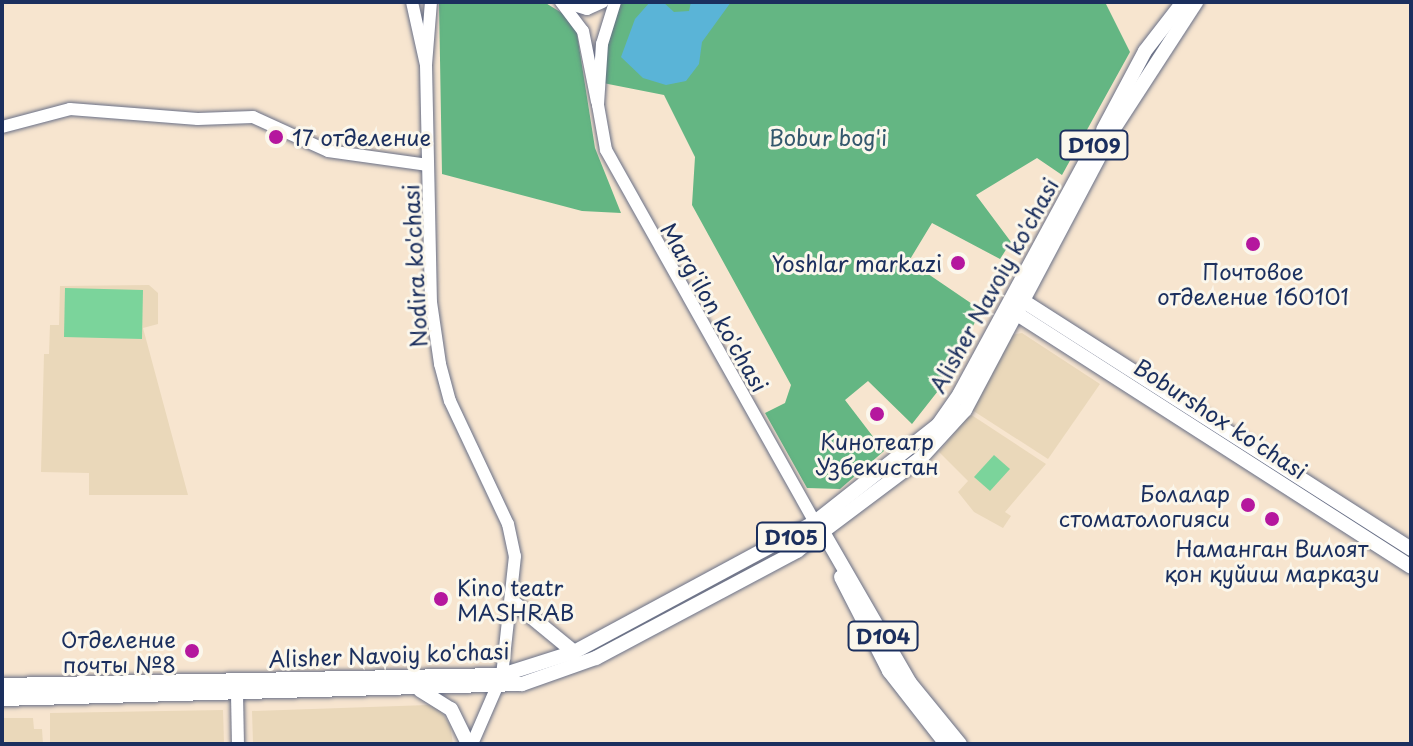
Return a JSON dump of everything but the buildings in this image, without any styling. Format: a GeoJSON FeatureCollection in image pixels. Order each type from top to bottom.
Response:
{"type":"FeatureCollection","features":[{"type":"Feature","properties":{"kind":"main road","name":"Nodira ko'chasi"},"geometry":{"type":"LineString","coordinates":[[412,2],[426,65]]}},
{"type":"Feature","properties":{"kind":"main road","name":"Nodira ko'chasi"},"geometry":{"type":"LineString","coordinates":[[431,2],[426,65],[431,302],[440,364],[450,401],[508,524],[515,556],[500,681],[470,744]]}},
{"type":"Feature","properties":{"kind":"main road"},"geometry":{"type":"LineString","coordinates":[[563,2],[587,9],[603,2]]}},
{"type":"Feature","properties":{"kind":"main road"},"geometry":{"type":"LineString","coordinates":[[563,2],[578,21],[586,44],[598,105]]}},
{"type":"Feature","properties":{"kind":"main road"},"geometry":{"type":"LineString","coordinates":[[598,105],[602,44],[615,2]]}},
{"type":"Feature","properties":{"kind":"main road","name":"Alisher Navoiy ko'chasi"},"geometry":{"type":"LineString","coordinates":[[946,425],[1023,308],[1145,51],[1183,2]]}},
{"type":"Feature","properties":{"kind":"main road","name":"D109"},"geometry":{"type":"LineString","coordinates":[[1023,308],[1030,286],[1113,130],[1196,2]]}},
{"type":"Feature","properties":{"kind":"main road"},"geometry":{"type":"LineString","coordinates":[[586,44],[592,34],[602,44]]}},
{"type":"Feature","properties":{"kind":"main road","name":"Marg'ilon ko'chasi"},"geometry":{"type":"LineString","coordinates":[[598,105],[606,150],[624,189],[820,531]]}},
{"type":"Feature","properties":{"kind":"main road"},"geometry":{"type":"LineString","coordinates":[[2,127],[70,109],[198,119],[253,117],[328,151],[428,165]]}},
{"type":"Feature","properties":{"kind":"main road"},"geometry":{"type":"LineString","coordinates":[[1023,308],[1411,549]]}},
{"type":"Feature","properties":{"kind":"main road","name":"D105"},"geometry":{"type":"LineString","coordinates":[[500,681],[556,675],[596,658],[820,531],[946,425],[1023,308]]}},
{"type":"Feature","properties":{"kind":"main road","name":"Boburshox ko'chasi"},"geometry":{"type":"LineString","coordinates":[[1023,308],[1411,567]]}},
{"type":"Feature","properties":{"kind":"main road","name":"Alisher Navoiy ko'chasi"},"geometry":{"type":"LineString","coordinates":[[2,699],[420,690],[500,681],[574,652],[820,531]]}},
{"type":"Feature","properties":{"kind":"main road","name":"D104"},"geometry":{"type":"LineString","coordinates":[[820,531],[889,671],[946,744]]}},
{"type":"Feature","properties":{"kind":"main road","name":"D104"},"geometry":{"type":"LineString","coordinates":[[820,531],[910,683],[960,744]]}},
{"type":"Feature","properties":{"kind":"main road"},"geometry":{"type":"LineString","coordinates":[[512,601],[574,652]]}},
{"type":"Feature","properties":{"kind":"main road","name":"Alisher Navoiy ko'chasi"},"geometry":{"type":"LineString","coordinates":[[2,685],[500,681]]}},
{"type":"Feature","properties":{"kind":"main road"},"geometry":{"type":"LineString","coordinates":[[420,690],[451,709],[470,744]]}},
{"type":"Feature","properties":{"kind":"main road"},"geometry":{"type":"LineString","coordinates":[[237,694],[238,744]]}},
{"type":"Feature","properties":{"kind":"shaded area"},"geometry":{"type":"Polygon","coordinates":[[[149,285],[158,293],[158,324],[143,328],[188,495],[89,495],[89,473],[41,472],[44,354],[49,354],[50,325],[59,325],[60,286],[149,285]]]}},
{"type":"Feature","properties":{"kind":"shaded area"},"geometry":{"type":"Polygon","coordinates":[[[1022,333],[1100,384],[1048,459],[972,410],[1011,335],[1022,333]]]}},
{"type":"Feature","properties":{"kind":"shaded area"},"geometry":{"type":"Polygon","coordinates":[[[970,414],[1046,464],[1005,512],[1011,516],[1003,528],[974,512],[958,492],[968,481],[939,452],[970,414]]]}},
{"type":"Feature","properties":{"kind":"shaded area"},"geometry":{"type":"Polygon","coordinates":[[[438,707],[450,725],[453,744],[253,744],[252,711],[438,707]]]}},
{"type":"Feature","properties":{"kind":"shaded area"},"geometry":{"type":"Polygon","coordinates":[[[223,710],[224,744],[50,744],[50,713],[223,710]]]}},
{"type":"Feature","properties":{"kind":"shaded area"},"geometry":{"type":"Polygon","coordinates":[[[2,718],[33,718],[34,729],[42,729],[43,744],[2,744],[2,718]]]}},
{"type":"Feature","properties":{"kind":"green space"},"geometry":{"type":"Polygon","coordinates":[[[439,2],[544,2],[575,21],[595,148],[621,213],[582,211],[442,174],[439,2]]]}},
{"type":"Feature","properties":{"kind":"green space","name":"Bobur bog'i"},"geometry":{"type":"Polygon","coordinates":[[[620,2],[1105,2],[1130,52],[1062,175],[1037,158],[976,195],[1011,242],[1000,259],[932,223],[909,261],[981,310],[945,382],[912,424],[868,381],[845,400],[884,451],[840,489],[807,488],[765,413],[785,403],[791,385],[692,205],[695,157],[664,95],[603,83],[606,43],[620,2]]]}},
{"type":"Feature","properties":{"kind":"green space"},"geometry":{"type":"Polygon","coordinates":[[[65,288],[143,290],[142,339],[64,337],[65,288]]]}},
{"type":"Feature","properties":{"kind":"green space"},"geometry":{"type":"Polygon","coordinates":[[[994,455],[1010,469],[990,491],[974,477],[994,455]]]}},
{"type":"Feature","properties":{"kind":"water"},"geometry":{"type":"Polygon","coordinates":[[[650,2],[663,2],[674,12],[689,11],[691,2],[731,2],[702,42],[699,64],[686,81],[666,85],[643,78],[621,57],[635,19],[650,2]]]}},
{"type":"Feature","properties":{"kind":"place","name":"17 отделение"},"geometry":{"type":"Point","coordinates":[276,137]}},
{"type":"Feature","properties":{"kind":"place","name":"Почтовое отделение 160101"},"geometry":{"type":"Point","coordinates":[1253,244]}},
{"type":"Feature","properties":{"kind":"place","name":"Yoshlar markazi"},"geometry":{"type":"Point","coordinates":[958,263]}},
{"type":"Feature","properties":{"kind":"place","name":"Кинотеатр Узбекистан"},"geometry":{"type":"Point","coordinates":[877,414]}},
{"type":"Feature","properties":{"kind":"place","name":"Болалар стоматологияси"},"geometry":{"type":"Point","coordinates":[1248,505]}},
{"type":"Feature","properties":{"kind":"place","name":"Наманган Вилоят қон қуйиш маркази"},"geometry":{"type":"Point","coordinates":[1272,519]}},
{"type":"Feature","properties":{"kind":"place","name":"Kino teatr MASHRAB"},"geometry":{"type":"Point","coordinates":[441,599]}},
{"type":"Feature","properties":{"kind":"place","name":"Отделение почты №8"},"geometry":{"type":"Point","coordinates":[192,651]}}]}
